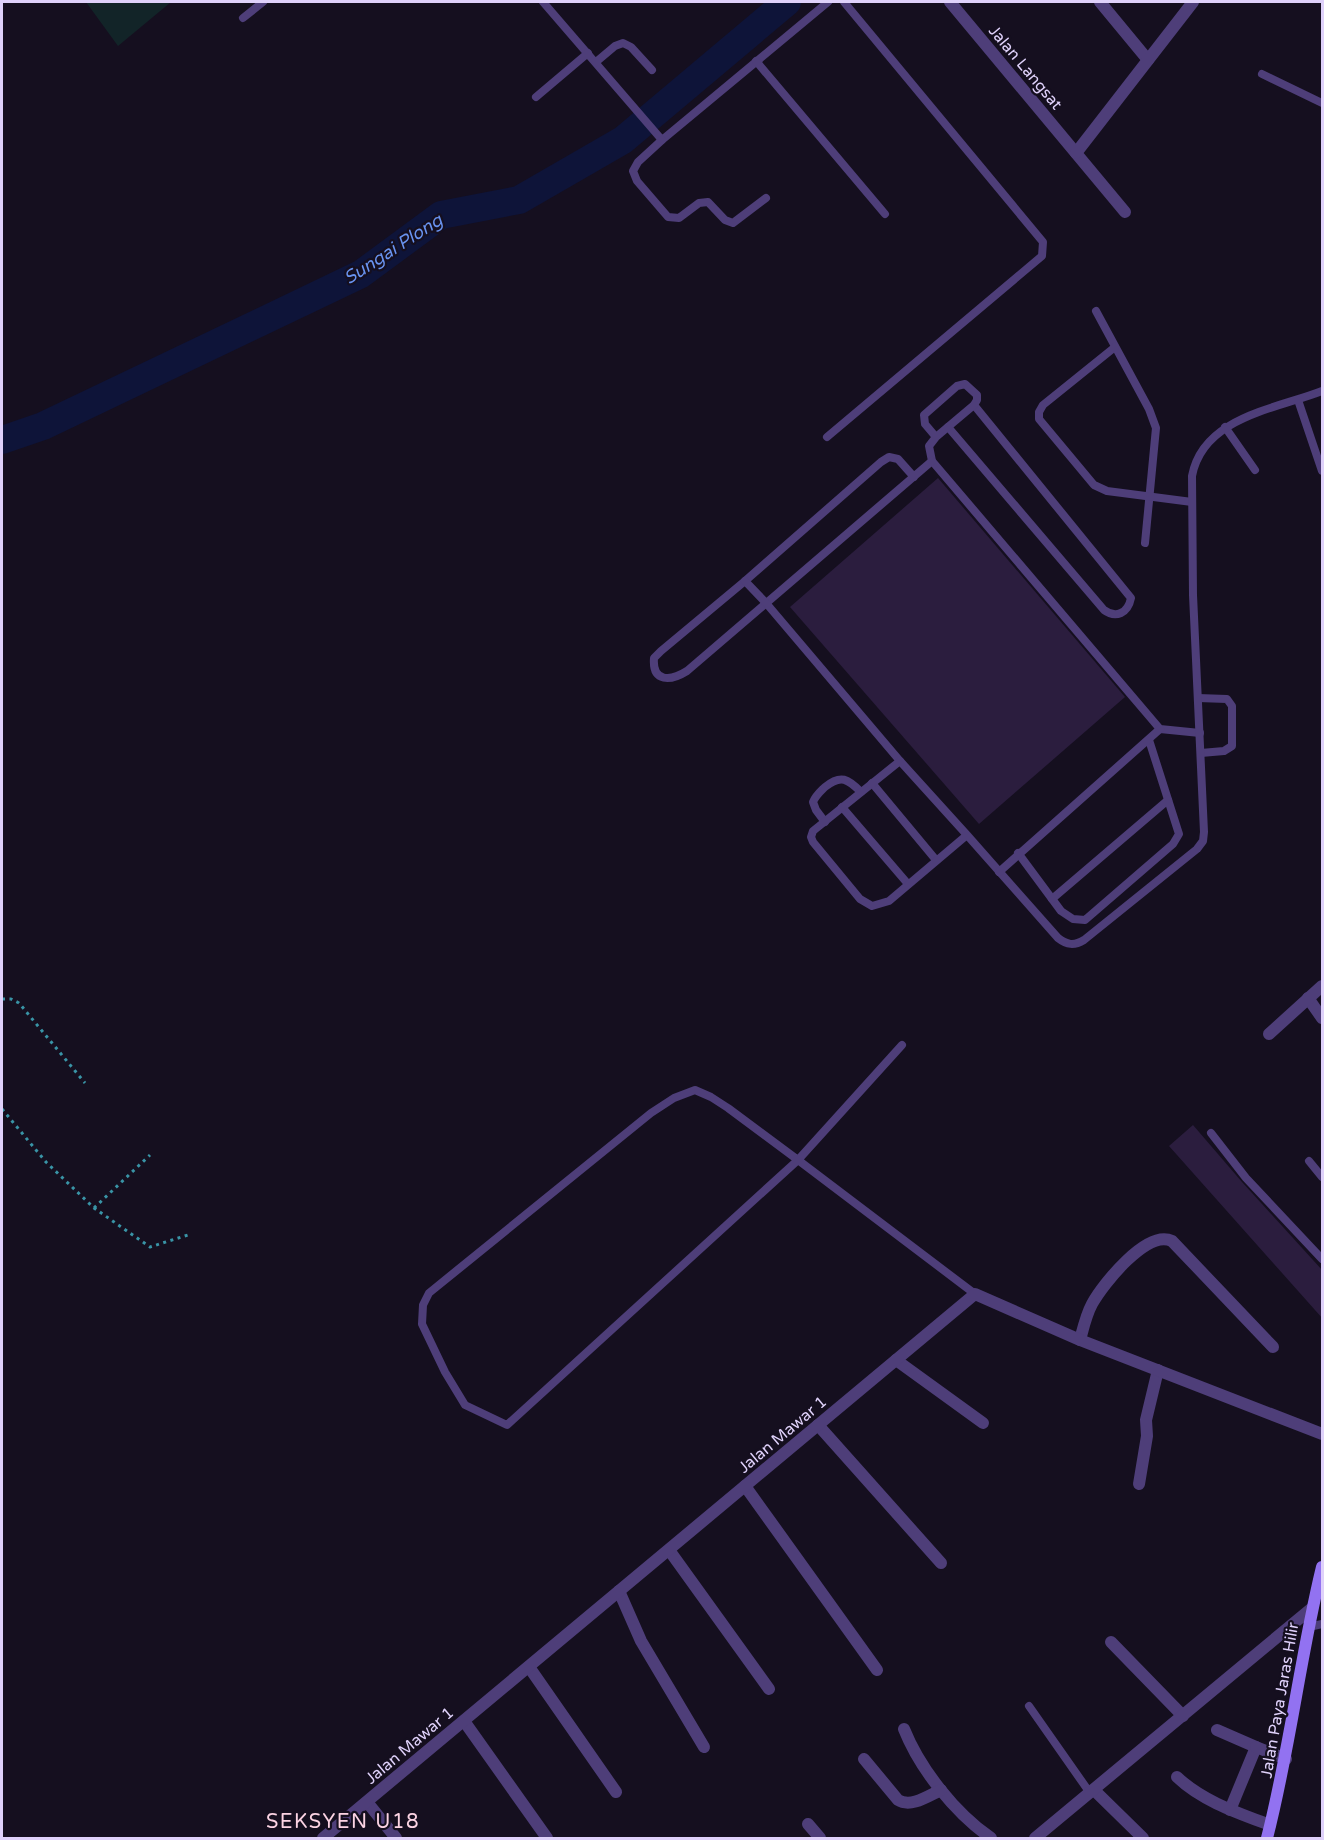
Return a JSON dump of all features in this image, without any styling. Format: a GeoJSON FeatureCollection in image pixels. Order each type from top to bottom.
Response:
{"type":"FeatureCollection","features":[{"type":"Feature","properties":{"kind":"street","name":"Jalan Langsat"},"geometry":{"type":"LineString","coordinates":[[950,2],[1125,212]]}},
{"type":"Feature","properties":{"kind":"street"},"geometry":{"type":"LineString","coordinates":[[1100,2],[1148,60]]}},
{"type":"Feature","properties":{"kind":"street"},"geometry":{"type":"LineString","coordinates":[[1076,153],[1193,2]]}},
{"type":"Feature","properties":{"kind":"street"},"geometry":{"type":"LineString","coordinates":[[1269,1034],[1323,986]]}},
{"type":"Feature","properties":{"kind":"street"},"geometry":{"type":"LineString","coordinates":[[1308,998],[1323,1018]]}},
{"type":"Feature","properties":{"kind":"street"},"geometry":{"type":"LineString","coordinates":[[1080,1340],[1091,1305],[1112,1276],[1133,1254],[1158,1239],[1165,1238],[1172,1241],[1273,1347]]}},
{"type":"Feature","properties":{"kind":"street"},"geometry":{"type":"LineString","coordinates":[[975,1294],[1080,1340],[1323,1434]]}},
{"type":"Feature","properties":{"kind":"street","name":"Jalan Mawar 1"},"geometry":{"type":"LineString","coordinates":[[323,1839],[975,1294]]}},
{"type":"Feature","properties":{"kind":"street"},"geometry":{"type":"LineString","coordinates":[[896,1360],[983,1423]]}},
{"type":"Feature","properties":{"kind":"street"},"geometry":{"type":"LineString","coordinates":[[1139,1484],[1147,1436],[1146,1420],[1158,1370]]}},
{"type":"Feature","properties":{"kind":"street"},"geometry":{"type":"LineString","coordinates":[[819,1425],[942,1563]]}},
{"type":"Feature","properties":{"kind":"street"},"geometry":{"type":"LineString","coordinates":[[746,1486],[877,1670]]}},
{"type":"Feature","properties":{"kind":"street"},"geometry":{"type":"LineString","coordinates":[[669,1550],[769,1689]]}},
{"type":"Feature","properties":{"kind":"street","name":"Jalan Paya Jaras Hilir"},"geometry":{"type":"LineString","coordinates":[[1267,1839],[1286,1759],[1312,1608],[1323,1567]]}},
{"type":"Feature","properties":{"kind":"street"},"geometry":{"type":"LineString","coordinates":[[619,1591],[641,1641],[705,1747]]}},
{"type":"Feature","properties":{"kind":"street"},"geometry":{"type":"LineString","coordinates":[[1035,1839],[1312,1608]]}},
{"type":"Feature","properties":{"kind":"street"},"geometry":{"type":"LineString","coordinates":[[1111,1642],[1183,1716]]}},
{"type":"Feature","properties":{"kind":"street"},"geometry":{"type":"LineString","coordinates":[[529,1667],[616,1792]]}},
{"type":"Feature","properties":{"kind":"street"},"geometry":{"type":"LineString","coordinates":[[464,1721],[547,1839]]}},
{"type":"Feature","properties":{"kind":"street"},"geometry":{"type":"LineString","coordinates":[[904,1729],[912,1750],[941,1790],[981,1832],[991,1839]]}},
{"type":"Feature","properties":{"kind":"street"},"geometry":{"type":"LineString","coordinates":[[1217,1730],[1286,1759]]}},
{"type":"Feature","properties":{"kind":"street"},"geometry":{"type":"LineString","coordinates":[[1230,1810],[1256,1747]]}},
{"type":"Feature","properties":{"kind":"street"},"geometry":{"type":"LineString","coordinates":[[864,1759],[898,1800],[904,1803],[911,1803],[941,1790]]}},
{"type":"Feature","properties":{"kind":"street"},"geometry":{"type":"LineString","coordinates":[[1177,1777],[1186,1785],[1230,1810],[1270,1825]]}},
{"type":"Feature","properties":{"kind":"street"},"geometry":{"type":"LineString","coordinates":[[1092,1791],[1143,1839]]}},
{"type":"Feature","properties":{"kind":"street"},"geometry":{"type":"LineString","coordinates":[[367,1802],[396,1839]]}},
{"type":"Feature","properties":{"kind":"street"},"geometry":{"type":"LineString","coordinates":[[808,1824],[820,1839]]}},
{"type":"Feature","properties":{"kind":"lane"},"geometry":{"type":"LineString","coordinates":[[243,18],[263,2]]}},
{"type":"Feature","properties":{"kind":"lane"},"geometry":{"type":"LineString","coordinates":[[543,2],[662,140]]}},
{"type":"Feature","properties":{"kind":"lane"},"geometry":{"type":"LineString","coordinates":[[766,198],[734,223],[725,220],[708,202],[699,203],[679,218],[668,217],[636,181],[633,171],[638,162],[662,140],[828,2]]}},
{"type":"Feature","properties":{"kind":"lane"},"geometry":{"type":"LineString","coordinates":[[827,436],[1042,256],[1044,249],[1043,242],[844,2]]}},
{"type":"Feature","properties":{"kind":"lane"},"geometry":{"type":"LineString","coordinates":[[596,62],[615,46],[623,43],[631,47],[652,70]]}},
{"type":"Feature","properties":{"kind":"lane"},"geometry":{"type":"LineString","coordinates":[[536,97],[588,53]]}},
{"type":"Feature","properties":{"kind":"lane"},"geometry":{"type":"LineString","coordinates":[[756,62],[885,214]]}},
{"type":"Feature","properties":{"kind":"lane"},"geometry":{"type":"LineString","coordinates":[[1262,74],[1323,103]]}},
{"type":"Feature","properties":{"kind":"lane"},"geometry":{"type":"LineString","coordinates":[[1096,311],[1149,409],[1156,428],[1145,543]]}},
{"type":"Feature","properties":{"kind":"lane"},"geometry":{"type":"LineString","coordinates":[[1115,346],[1042,405],[1038,415],[1041,422],[1094,485],[1107,491],[1192,502]]}},
{"type":"Feature","properties":{"kind":"lane"},"geometry":{"type":"LineString","coordinates":[[936,437],[924,419],[927,411],[961,384],[969,387],[977,395],[977,400],[928,446],[932,461],[1160,729],[1200,733]]}},
{"type":"Feature","properties":{"kind":"lane"},"geometry":{"type":"LineString","coordinates":[[744,581],[766,603],[900,761],[1058,938],[1068,944],[1079,943],[1197,849],[1203,841],[1193,595],[1192,476],[1194,464],[1200,452],[1225,427],[1323,391]]}},
{"type":"Feature","properties":{"kind":"lane"},"geometry":{"type":"LineString","coordinates":[[1298,400],[1323,471]]}},
{"type":"Feature","properties":{"kind":"lane"},"geometry":{"type":"LineString","coordinates":[[948,427],[1104,610],[1111,615],[1119,615],[1130,605],[1131,598],[974,405]]}},
{"type":"Feature","properties":{"kind":"lane"},"geometry":{"type":"LineString","coordinates":[[1225,427],[1255,470]]}},
{"type":"Feature","properties":{"kind":"lane"},"geometry":{"type":"LineString","coordinates":[[914,477],[898,459],[889,457],[654,657],[657,672],[663,678],[670,679],[687,671],[914,477],[932,461]]}},
{"type":"Feature","properties":{"kind":"lane"},"geometry":{"type":"LineString","coordinates":[[1198,698],[1223,697],[1232,706],[1232,746],[1224,751],[1201,753]]}},
{"type":"Feature","properties":{"kind":"lane"},"geometry":{"type":"LineString","coordinates":[[999,872],[1160,729]]}},
{"type":"Feature","properties":{"kind":"lane"},"geometry":{"type":"LineString","coordinates":[[1018,854],[1061,911],[1073,919],[1085,920],[1173,844],[1179,834],[1149,740]]}},
{"type":"Feature","properties":{"kind":"lane"},"geometry":{"type":"LineString","coordinates":[[900,761],[813,831],[811,837],[866,903],[872,906],[889,900],[967,834]]}},
{"type":"Feature","properties":{"kind":"lane"},"geometry":{"type":"LineString","coordinates":[[825,822],[813,802],[816,795],[833,780],[843,778],[861,792]]}},
{"type":"Feature","properties":{"kind":"lane"},"geometry":{"type":"LineString","coordinates":[[872,783],[936,861]]}},
{"type":"Feature","properties":{"kind":"lane"},"geometry":{"type":"LineString","coordinates":[[1052,898],[1168,800]]}},
{"type":"Feature","properties":{"kind":"lane"},"geometry":{"type":"LineString","coordinates":[[843,807],[908,884]]}},
{"type":"Feature","properties":{"kind":"lane"},"geometry":{"type":"LineString","coordinates":[[902,1045],[798,1160],[507,1425],[465,1405],[445,1372],[422,1324],[423,1305],[429,1293],[651,1113],[674,1098],[695,1090],[728,1108],[798,1160],[975,1294]]}},
{"type":"Feature","properties":{"kind":"lane"},"geometry":{"type":"LineString","coordinates":[[1211,1133],[1246,1178],[1323,1259]]}},
{"type":"Feature","properties":{"kind":"lane"},"geometry":{"type":"LineString","coordinates":[[1309,1161],[1323,1177]]}},
{"type":"Feature","properties":{"kind":"lane"},"geometry":{"type":"LineString","coordinates":[[1309,1627],[1323,1624]]}},
{"type":"Feature","properties":{"kind":"lane"},"geometry":{"type":"LineString","coordinates":[[1029,1706],[1092,1791]]}},
{"type":"Feature","properties":{"kind":"path"},"geometry":{"type":"LineString","coordinates":[[2,999],[11,999],[18,1003],[85,1083]]}},
{"type":"Feature","properties":{"kind":"path"},"geometry":{"type":"LineString","coordinates":[[2,1109],[46,1162],[94,1208],[150,1247],[191,1234]]}},
{"type":"Feature","properties":{"kind":"path"},"geometry":{"type":"LineString","coordinates":[[94,1208],[150,1155]]}},
{"type":"Feature","properties":{"kind":"shaded area"},"geometry":{"type":"Polygon","coordinates":[[[86,2],[171,2],[118,46],[86,2]]]}},
{"type":"Feature","properties":{"kind":"building"},"geometry":{"type":"Polygon","coordinates":[[[938,478],[1125,697],[979,824],[790,607],[938,478]]]}},
{"type":"Feature","properties":{"kind":"building"},"geometry":{"type":"Polygon","coordinates":[[[1193,1125],[1323,1271],[1323,1319],[1169,1146],[1193,1125]]]}},
{"type":"Feature","properties":{"kind":"waterway","name":"Sungai Plong"},"geometry":{"type":"LineString","coordinates":[[2,440],[43,426],[361,274],[441,215],[519,200],[623,140],[787,2]]}},
{"type":"Feature","properties":{"kind":"district","name":"SEKSYEN U18"},"geometry":{"type":"Point","coordinates":[343,1821]}}]}
